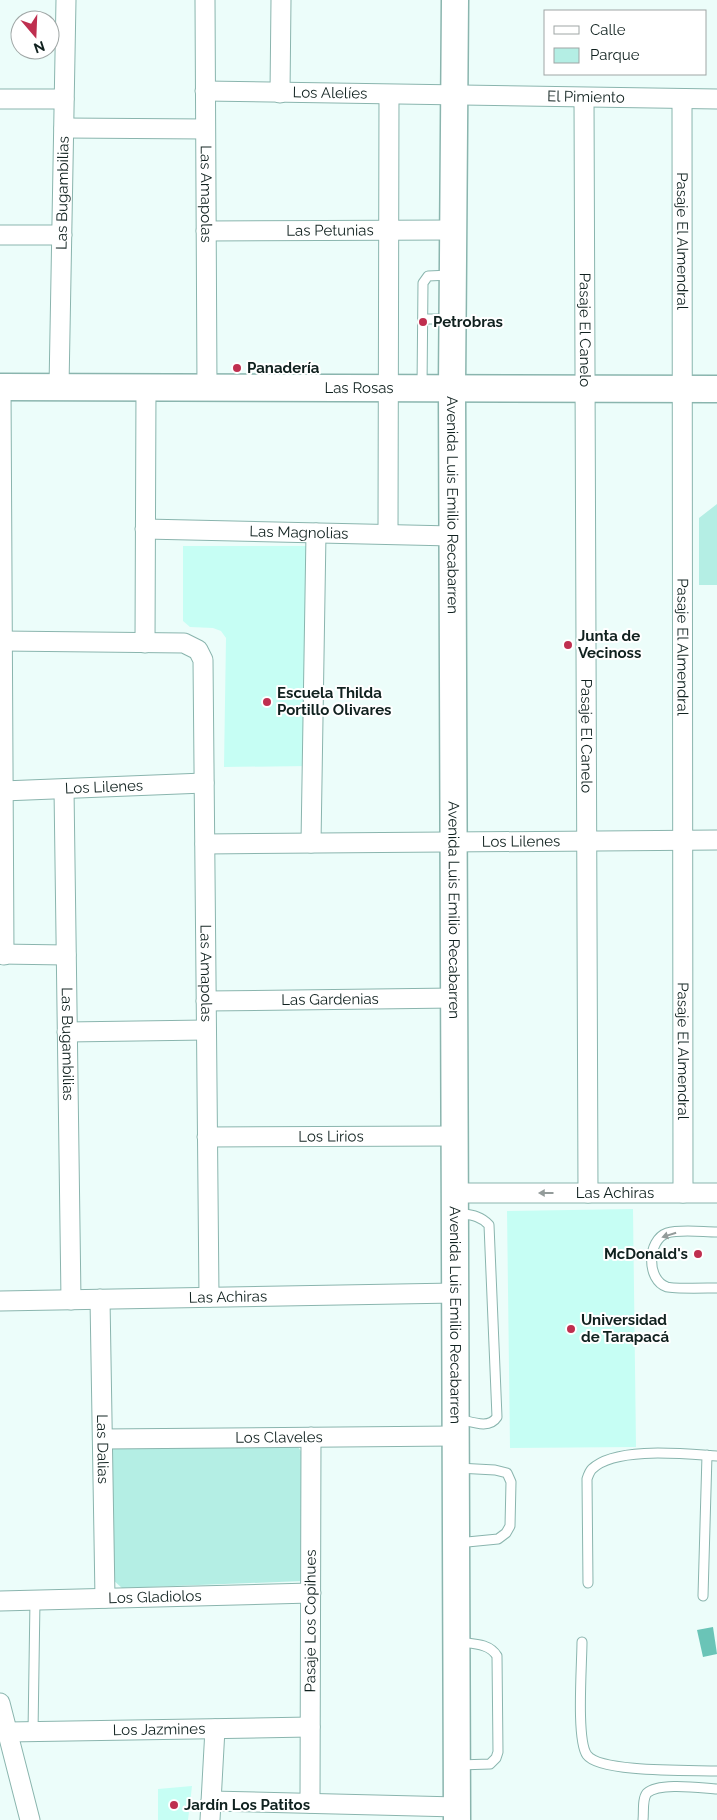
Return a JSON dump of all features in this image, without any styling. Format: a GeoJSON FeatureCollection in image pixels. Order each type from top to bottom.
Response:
{"type":"FeatureCollection","features":[{"type":"Feature","properties":{"kind":"street","name":"Las Bugambilias"},"geometry":{"type":"LineString","coordinates":[[59,387],[66,0]]}},
{"type":"Feature","properties":{"kind":"street","name":"Las Amapolas"},"geometry":{"type":"LineString","coordinates":[[205,0],[208,388]]}},
{"type":"Feature","properties":{"kind":"street"},"geometry":{"type":"LineString","coordinates":[[280,93],[281,0]]}},
{"type":"Feature","properties":{"kind":"street","name":"Avenida Luis Emilio Recabarren"},"geometry":{"type":"LineString","coordinates":[[455,0],[452,536],[457,1813]]}},
{"type":"Feature","properties":{"kind":"street","name":"Los Alelíes"},"geometry":{"type":"LineString","coordinates":[[205,91],[454,96]]}},
{"type":"Feature","properties":{"kind":"street"},"geometry":{"type":"LineString","coordinates":[[388,534],[389,95]]}},
{"type":"Feature","properties":{"kind":"street","name":"El Pimiento"},"geometry":{"type":"LineString","coordinates":[[454,96],[717,99]]}},
{"type":"Feature","properties":{"kind":"street","name":"Pasaje El Canelo"},"geometry":{"type":"LineString","coordinates":[[584,98],[588,1193]]}},
{"type":"Feature","properties":{"kind":"street"},"geometry":{"type":"LineString","coordinates":[[0,99],[64,99]]}},
{"type":"Feature","properties":{"kind":"street","name":"Pasaje El Almendral"},"geometry":{"type":"LineString","coordinates":[[682,99],[683,1193]]}},
{"type":"Feature","properties":{"kind":"street"},"geometry":{"type":"LineString","coordinates":[[64,128],[206,129]]}},
{"type":"Feature","properties":{"kind":"street","name":"Las Petunias"},"geometry":{"type":"LineString","coordinates":[[206,230],[453,230]]}},
{"type":"Feature","properties":{"kind":"street"},"geometry":{"type":"LineString","coordinates":[[0,235],[62,235]]}},
{"type":"Feature","properties":{"kind":"street"},"geometry":{"type":"LineString","coordinates":[[0,387],[3,791],[2,954],[66,955]]}},
{"type":"Feature","properties":{"kind":"street","name":"Las Rosas"},"geometry":{"type":"LineString","coordinates":[[0,387],[717,388]]}},
{"type":"Feature","properties":{"kind":"street"},"geometry":{"type":"LineString","coordinates":[[2,641],[145,643],[146,387]]}},
{"type":"Feature","properties":{"kind":"street","name":"Las Magnolias"},"geometry":{"type":"LineString","coordinates":[[146,529],[452,536]]}},
{"type":"Feature","properties":{"kind":"street"},"geometry":{"type":"LineString","coordinates":[[311,843],[316,533]]}},
{"type":"Feature","properties":{"kind":"street","name":"Las Amapolas"},"geometry":{"type":"LineString","coordinates":[[145,643],[184,643],[198,650],[204,666],[209,1297]]}},
{"type":"Feature","properties":{"kind":"street","name":"Los Lilenes"},"geometry":{"type":"LineString","coordinates":[[3,791],[204,783]]}},
{"type":"Feature","properties":{"kind":"street","name":"Las Bugambilias"},"geometry":{"type":"LineString","coordinates":[[64,788],[71,1300]]}},
{"type":"Feature","properties":{"kind":"street","name":"Los Lilenes"},"geometry":{"type":"LineString","coordinates":[[205,844],[717,840]]}},
{"type":"Feature","properties":{"kind":"street","name":"Las Gardenias"},"geometry":{"type":"LineString","coordinates":[[206,1001],[454,998]]}},
{"type":"Feature","properties":{"kind":"street"},"geometry":{"type":"LineString","coordinates":[[67,1032],[206,1030]]}},
{"type":"Feature","properties":{"kind":"street","name":"Los Lirios"},"geometry":{"type":"LineString","coordinates":[[207,1137],[454,1136]]}},
{"type":"Feature","properties":{"kind":"street","name":"Las Achiras"},"geometry":{"type":"LineString","coordinates":[[455,1203],[588,1193],[717,1193]]}},
{"type":"Feature","properties":{"kind":"street","name":"Las Achiras"},"geometry":{"type":"LineString","coordinates":[[0,1301],[455,1292]]}},
{"type":"Feature","properties":{"kind":"street","name":"Las Dalias"},"geometry":{"type":"LineString","coordinates":[[100,1299],[105,1598]]}},
{"type":"Feature","properties":{"kind":"street","name":"Los Claveles"},"geometry":{"type":"LineString","coordinates":[[102,1439],[311,1437],[455,1427]]}},
{"type":"Feature","properties":{"kind":"street","name":"Pasaje Los Copihues"},"geometry":{"type":"LineString","coordinates":[[310,1803],[311,1437]]}},
{"type":"Feature","properties":{"kind":"street","name":"Los Gladiolos"},"geometry":{"type":"LineString","coordinates":[[0,1601],[311,1593]]}},
{"type":"Feature","properties":{"kind":"street"},"geometry":{"type":"LineString","coordinates":[[3,1718],[30,1820]]}},
{"type":"Feature","properties":{"kind":"street","name":"Los Jazmines"},"geometry":{"type":"LineString","coordinates":[[3,1718],[33,1732],[310,1727]]}},
{"type":"Feature","properties":{"kind":"street"},"geometry":{"type":"LineString","coordinates":[[210,1820],[215,1729]]}},
{"type":"Feature","properties":{"kind":"street"},"geometry":{"type":"LineString","coordinates":[[211,1801],[310,1803],[457,1813]]}},
{"type":"Feature","properties":{"kind":"lane"},"geometry":{"type":"LineString","coordinates":[[422,387],[423,283],[428,276],[453,274]]}},
{"type":"Feature","properties":{"kind":"lane"},"geometry":{"type":"LineString","coordinates":[[423,318],[452,319]]}},
{"type":"Feature","properties":{"kind":"lane"},"geometry":{"type":"LineString","coordinates":[[455,1203],[483,1219],[489,1225],[497,1417],[494,1422],[488,1425],[455,1427]]}},
{"type":"Feature","properties":{"kind":"lane"},"geometry":{"type":"LineString","coordinates":[[717,1232],[675,1232],[666,1234],[658,1239],[653,1247],[652,1269],[659,1282],[667,1287],[717,1288]]}},
{"type":"Feature","properties":{"kind":"lane"},"geometry":{"type":"LineString","coordinates":[[588,1583],[587,1479],[592,1469],[605,1460],[624,1455],[664,1453],[717,1456]]}},
{"type":"Feature","properties":{"kind":"lane"},"geometry":{"type":"LineString","coordinates":[[703,1596],[707,1455]]}},
{"type":"Feature","properties":{"kind":"lane"},"geometry":{"type":"LineString","coordinates":[[456,1468],[495,1470],[507,1473],[511,1482],[510,1526],[506,1533],[498,1539],[456,1543]]}},
{"type":"Feature","properties":{"kind":"lane"},"geometry":{"type":"LineString","coordinates":[[33,1732],[35,1600]]}},
{"type":"Feature","properties":{"kind":"lane"},"geometry":{"type":"LineString","coordinates":[[456,1642],[488,1646],[497,1656],[498,1752],[490,1764],[456,1765]]}},
{"type":"Feature","properties":{"kind":"lane"},"geometry":{"type":"LineString","coordinates":[[582,1642],[581,1738],[587,1756],[598,1763],[625,1768],[717,1771]]}},
{"type":"Feature","properties":{"kind":"lane"},"geometry":{"type":"LineString","coordinates":[[643,1820],[644,1799],[647,1794],[654,1790],[664,1787],[717,1789]]}},
{"type":"Feature","properties":{"kind":"shaded area","name":"Escuela Thilda Portillo Olivares"},"geometry":{"type":"Polygon","coordinates":[[[183,546],[310,546],[309,766],[224,767],[226,638],[221,631],[213,628],[190,627],[183,621],[183,546]]]}},
{"type":"Feature","properties":{"kind":"shaded area","name":"Universidad de Tarapacá"},"geometry":{"type":"Polygon","coordinates":[[[633,1209],[636,1447],[510,1448],[507,1211],[633,1209]]]}},
{"type":"Feature","properties":{"kind":"shaded area"},"geometry":{"type":"Polygon","coordinates":[[[713,1627],[717,1654],[703,1657],[697,1630],[713,1627]]]}},
{"type":"Feature","properties":{"kind":"shaded area","name":"Jardín Los Patitos"},"geometry":{"type":"Polygon","coordinates":[[[192,1786],[188,1820],[158,1820],[158,1789],[192,1786]]]}},
{"type":"Feature","properties":{"kind":"green space"},"geometry":{"type":"Polygon","coordinates":[[[717,504],[717,585],[699,585],[699,518],[717,504]]]}},
{"type":"Feature","properties":{"kind":"green space"},"geometry":{"type":"Polygon","coordinates":[[[121,1444],[296,1444],[303,1454],[303,1581],[122,1588],[112,1579],[110,1449],[121,1444]]]}},
{"type":"Feature","properties":{"kind":"place","name":"Petrobras"},"geometry":{"type":"Point","coordinates":[423,322]}},
{"type":"Feature","properties":{"kind":"place","name":"Panadería"},"geometry":{"type":"Point","coordinates":[237,368]}},
{"type":"Feature","properties":{"kind":"place","name":"Junta de Vecinoss"},"geometry":{"type":"Point","coordinates":[568,645]}},
{"type":"Feature","properties":{"kind":"place","name":"Escuela Thilda Portillo Olivares"},"geometry":{"type":"Point","coordinates":[267,702]}},
{"type":"Feature","properties":{"kind":"place","name":"McDonald's"},"geometry":{"type":"Point","coordinates":[698,1254]}},
{"type":"Feature","properties":{"kind":"place","name":"Universidad de Tarapacá"},"geometry":{"type":"Point","coordinates":[571,1329]}},
{"type":"Feature","properties":{"kind":"place","name":"Jardín Los Patitos"},"geometry":{"type":"Point","coordinates":[174,1805]}}]}
